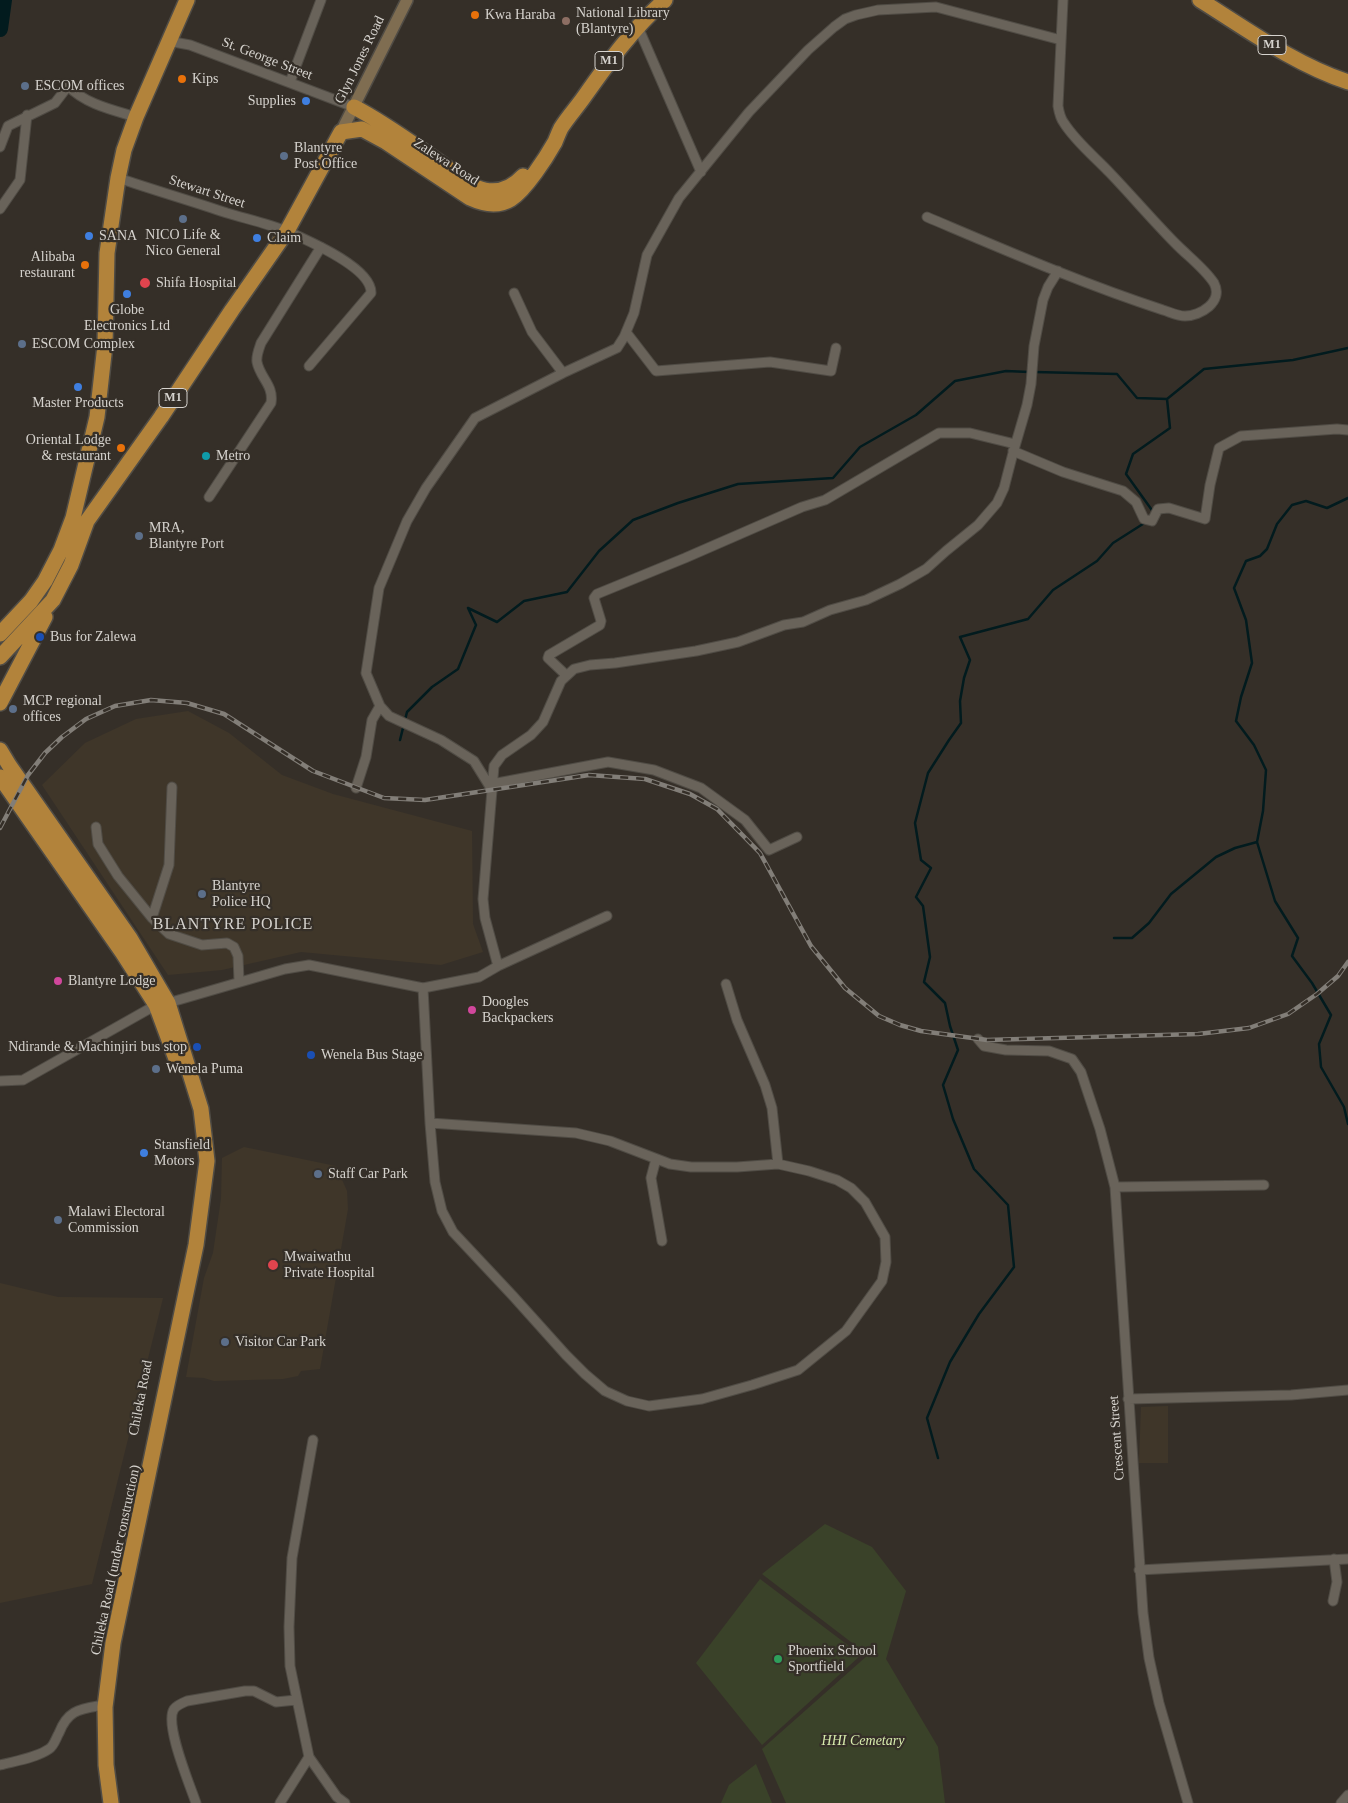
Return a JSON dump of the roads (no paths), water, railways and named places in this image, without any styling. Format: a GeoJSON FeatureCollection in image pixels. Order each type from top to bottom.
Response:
{"type":"FeatureCollection","features":[{"type":"Feature","properties":{"kind":"highway"},"geometry":{"type":"LineString","coordinates":[[0,634],[31,601],[45,581],[62,550],[79,495],[97,418],[105,345],[107,253],[124,150],[136,117],[186,0]]}},
{"type":"Feature","properties":{"kind":"highway","name":"Zalewa Road"},"geometry":{"type":"LineString","coordinates":[[354,107],[374,118],[463,179],[483,190],[493,191],[509,187],[517,182],[531,166],[610,60],[638,27],[665,0]]}},
{"type":"Feature","properties":{"kind":"highway","name":"M1"},"geometry":{"type":"LineString","coordinates":[[1200,0],[1280,51],[1327,75],[1348,82]]}},
{"type":"Feature","properties":{"kind":"highway","name":"Zalewa Road"},"geometry":{"type":"LineString","coordinates":[[341,132],[362,129],[386,142],[470,198],[492,204],[510,200],[528,183],[555,142],[561,128]]}},
{"type":"Feature","properties":{"kind":"highway","name":"M1"},"geometry":{"type":"LineString","coordinates":[[0,658],[53,600],[71,565],[87,521],[161,417],[287,231],[341,132]]}},
{"type":"Feature","properties":{"kind":"highway"},"geometry":{"type":"LineString","coordinates":[[0,703],[53,600]]}},
{"type":"Feature","properties":{"kind":"highway"},"geometry":{"type":"LineString","coordinates":[[0,750],[130,938],[162,1004]]}},
{"type":"Feature","properties":{"kind":"highway"},"geometry":{"type":"LineString","coordinates":[[0,777],[122,952],[162,1004]]}},
{"type":"Feature","properties":{"kind":"highway","name":"Chileka Road"},"geometry":{"type":"LineString","coordinates":[[104,1803],[98,1743],[98,1706],[107,1638],[179,1292],[195,1211],[198,1179],[193,1106],[162,1004]]}},
{"type":"Feature","properties":{"kind":"highway","name":"Chileka Road (under construction)"},"geometry":{"type":"LineString","coordinates":[[111,1803],[106,1765],[105,1706],[113,1644],[195,1252],[207,1161],[201,1110],[162,1004]]}},
{"type":"Feature","properties":{"kind":"street"},"geometry":{"type":"LineString","coordinates":[[290,82],[321,0]]}},
{"type":"Feature","properties":{"kind":"street","name":"Glyn Jones Road"},"geometry":{"type":"LineString","coordinates":[[341,132],[405,0]]}},
{"type":"Feature","properties":{"kind":"street"},"geometry":{"type":"LineString","coordinates":[[927,217],[1058,271],[1138,302],[1182,316],[1194,316],[1204,311],[1214,301],[1216,292],[1214,284],[1206,274],[1065,125],[1060,116],[1058,106],[1063,0]]}},
{"type":"Feature","properties":{"kind":"street"},"geometry":{"type":"LineString","coordinates":[[492,787],[474,761],[441,740],[389,716],[380,706],[366,673],[380,588],[407,522],[426,488],[475,418],[617,348],[634,313],[647,255],[679,198],[746,116],[778,81],[834,27],[851,17],[878,10],[936,7],[1061,40]]}},
{"type":"Feature","properties":{"kind":"street"},"geometry":{"type":"LineString","coordinates":[[638,27],[701,172]]}},
{"type":"Feature","properties":{"kind":"street","name":"St. George Street"},"geometry":{"type":"LineString","coordinates":[[168,41],[190,45],[354,107]]}},
{"type":"Feature","properties":{"kind":"street"},"geometry":{"type":"LineString","coordinates":[[0,147],[8,126],[55,103],[68,86],[76,94],[102,106],[136,117]]}},
{"type":"Feature","properties":{"kind":"street"},"geometry":{"type":"LineString","coordinates":[[0,209],[20,180],[27,116]]}},
{"type":"Feature","properties":{"kind":"street","name":"Stewart Street"},"geometry":{"type":"LineString","coordinates":[[118,178],[287,231],[321,247],[348,264],[368,280],[371,293],[309,366]]}},
{"type":"Feature","properties":{"kind":"street"},"geometry":{"type":"LineString","coordinates":[[209,497],[271,403],[272,395],[257,364],[261,343],[321,247]]}},
{"type":"Feature","properties":{"kind":"street"},"geometry":{"type":"LineString","coordinates":[[498,966],[485,918],[483,898],[494,766],[497,760],[532,735],[543,722],[561,681],[574,669],[590,665],[655,658],[738,642],[784,625],[803,622],[830,610],[866,600],[926,569],[987,516],[997,503],[1004,488],[1027,405],[1034,346],[1043,300],[1048,287],[1058,271]]}},
{"type":"Feature","properties":{"kind":"street"},"geometry":{"type":"LineString","coordinates":[[514,293],[532,332],[563,373]]}},
{"type":"Feature","properties":{"kind":"street"},"geometry":{"type":"LineString","coordinates":[[626,332],[656,371],[770,362],[831,370],[836,348]]}},
{"type":"Feature","properties":{"kind":"street"},"geometry":{"type":"LineString","coordinates":[[566,675],[548,658],[549,655],[600,625],[601,621],[594,598],[596,594],[685,558],[802,506],[825,500],[939,433],[970,433],[1014,447],[1064,472],[1123,491],[1136,502],[1144,519],[1152,521],[1158,509],[1169,508],[1205,519],[1219,448],[1241,436],[1337,429],[1348,430]]}},
{"type":"Feature","properties":{"kind":"street"},"geometry":{"type":"LineString","coordinates":[[356,788],[366,757],[372,720],[380,706]]}},
{"type":"Feature","properties":{"kind":"street"},"geometry":{"type":"LineString","coordinates":[[492,787],[608,762],[616,763],[654,770],[701,788],[745,820],[768,850],[797,838]]}},
{"type":"Feature","properties":{"kind":"street"},"geometry":{"type":"LineString","coordinates":[[152,918],[169,865],[172,787]]}},
{"type":"Feature","properties":{"kind":"street"},"geometry":{"type":"LineString","coordinates":[[96,828],[98,844],[118,876],[152,918],[169,934],[202,945],[227,943],[234,947],[238,956],[239,981]]}},
{"type":"Feature","properties":{"kind":"street"},"geometry":{"type":"LineString","coordinates":[[0,1081],[23,1080],[162,1004],[239,981],[285,969],[310,966],[423,988],[479,977],[498,966],[607,916]]}},
{"type":"Feature","properties":{"kind":"street"},"geometry":{"type":"LineString","coordinates":[[726,984],[736,1020],[762,1076],[770,1100],[778,1164]]}},
{"type":"Feature","properties":{"kind":"street"},"geometry":{"type":"LineString","coordinates":[[423,988],[430,1123],[434,1182],[442,1211],[453,1232],[585,1374],[605,1390],[627,1401],[649,1406],[702,1399],[798,1370],[846,1331],[882,1281],[886,1262],[885,1237],[865,1202],[851,1188],[837,1180],[778,1164],[738,1167],[691,1167],[670,1164],[610,1141],[576,1133],[430,1123]]}},
{"type":"Feature","properties":{"kind":"street","name":"Crescent Street"},"geometry":{"type":"LineString","coordinates":[[978,1039],[984,1046],[1006,1050],[1049,1051],[1072,1059],[1081,1072],[1100,1129],[1115,1187],[1122,1271],[1139,1570],[1149,1658],[1159,1703],[1188,1803]]}},
{"type":"Feature","properties":{"kind":"street"},"geometry":{"type":"LineString","coordinates":[[656,1159],[651,1178],[662,1241]]}},
{"type":"Feature","properties":{"kind":"street"},"geometry":{"type":"LineString","coordinates":[[1115,1187],[1264,1185]]}},
{"type":"Feature","properties":{"kind":"street"},"geometry":{"type":"LineString","coordinates":[[1128,1399],[1291,1395],[1348,1390]]}},
{"type":"Feature","properties":{"kind":"street"},"geometry":{"type":"LineString","coordinates":[[313,1440],[292,1558],[290,1666],[309,1757],[338,1800],[345,1803]]}},
{"type":"Feature","properties":{"kind":"street"},"geometry":{"type":"LineString","coordinates":[[1139,1570],[1348,1559]]}},
{"type":"Feature","properties":{"kind":"street"},"geometry":{"type":"LineString","coordinates":[[1333,1601],[1337,1582],[1334,1560]]}},
{"type":"Feature","properties":{"kind":"street"},"geometry":{"type":"LineString","coordinates":[[196,1803],[172,1732],[171,1717],[174,1709],[187,1701],[245,1691],[254,1691],[276,1702],[296,1700]]}},
{"type":"Feature","properties":{"kind":"street"},"geometry":{"type":"LineString","coordinates":[[0,1765],[50,1749],[60,1729],[73,1712],[80,1708],[98,1706]]}},
{"type":"Feature","properties":{"kind":"street"},"geometry":{"type":"LineString","coordinates":[[280,1803],[309,1757]]}},
{"type":"Feature","properties":{"kind":"street"},"geometry":{"type":"LineString","coordinates":[[1342,1803],[1348,1795]]}},
{"type":"Feature","properties":{"kind":"waterway"},"geometry":{"type":"LineString","coordinates":[[0,29],[4,0]]}},
{"type":"Feature","properties":{"kind":"waterway"},"geometry":{"type":"LineString","coordinates":[[1035,372],[1117,374],[1137,398],[1167,399],[1204,369],[1293,360],[1348,348]]}},
{"type":"Feature","properties":{"kind":"waterway"},"geometry":{"type":"LineString","coordinates":[[400,740],[407,712],[432,687],[458,669],[476,625],[468,608],[497,622],[524,601],[567,592],[599,551],[633,520],[738,484],[833,478],[860,447],[916,415],[955,381],[1006,371],[1029,372]]}},
{"type":"Feature","properties":{"kind":"waterway"},"geometry":{"type":"LineString","coordinates":[[1154,513],[1126,474],[1133,454],[1170,428],[1167,399]]}},
{"type":"Feature","properties":{"kind":"waterway"},"geometry":{"type":"LineString","coordinates":[[1348,498],[1327,508],[1306,501],[1292,505],[1277,524],[1267,549],[1260,556],[1246,561],[1234,588],[1246,620],[1252,663],[1241,697],[1236,721],[1254,745],[1266,770],[1263,811],[1257,842],[1275,901],[1298,938],[1292,956],[1312,983],[1331,1015],[1319,1044],[1321,1067],[1344,1107],[1348,1124]]}},
{"type":"Feature","properties":{"kind":"waterway"},"geometry":{"type":"LineString","coordinates":[[938,1458],[927,1418],[950,1362],[979,1314],[1014,1267],[1008,1205],[974,1169],[953,1119],[943,1085],[958,1050],[945,1003],[924,982],[930,957],[923,906],[916,897],[931,868],[921,860],[915,823],[928,773],[961,723],[960,701],[964,678],[970,660],[960,637],[1028,619],[1053,590],[1097,561],[1113,543],[1146,522]]}},
{"type":"Feature","properties":{"kind":"waterway"},"geometry":{"type":"LineString","coordinates":[[1114,938],[1132,938],[1149,923],[1171,894],[1216,857],[1235,848],[1257,842]]}},
{"type":"Feature","properties":{"kind":"railway"},"geometry":{"type":"LineString","coordinates":[[0,828],[28,775],[45,753],[86,719],[115,706],[151,700],[187,703],[224,714],[313,771],[384,798],[425,800],[589,775],[645,779],[690,794],[717,809],[760,853],[811,946],[845,988],[879,1016],[921,1031],[987,1040],[1198,1034],[1249,1028],[1288,1014],[1317,994],[1338,976],[1348,962]]}},
{"type":"Feature","properties":{"kind":"place","name":"Kwa Haraba"},"geometry":{"type":"Point","coordinates":[475,15]}},
{"type":"Feature","properties":{"kind":"place","name":"National Library (Blantyre)"},"geometry":{"type":"Point","coordinates":[566,21]}},
{"type":"Feature","properties":{"kind":"place","name":"Kips"},"geometry":{"type":"Point","coordinates":[182,79]}},
{"type":"Feature","properties":{"kind":"place","name":"ESCOM offices"},"geometry":{"type":"Point","coordinates":[25,86]}},
{"type":"Feature","properties":{"kind":"place","name":"Supplies"},"geometry":{"type":"Point","coordinates":[306,101]}},
{"type":"Feature","properties":{"kind":"place","name":"Blantyre Post Office"},"geometry":{"type":"Point","coordinates":[284,156]}},
{"type":"Feature","properties":{"kind":"place","name":"NICO Life & Nico General"},"geometry":{"type":"Point","coordinates":[183,219]}},
{"type":"Feature","properties":{"kind":"place","name":"SANA"},"geometry":{"type":"Point","coordinates":[89,236]}},
{"type":"Feature","properties":{"kind":"place","name":"Claim"},"geometry":{"type":"Point","coordinates":[257,238]}},
{"type":"Feature","properties":{"kind":"place","name":"Alibaba restaurant"},"geometry":{"type":"Point","coordinates":[85,265]}},
{"type":"Feature","properties":{"kind":"place","name":"Shifa Hospital"},"geometry":{"type":"Point","coordinates":[145,283]}},
{"type":"Feature","properties":{"kind":"place","name":"Globe Electronics Ltd"},"geometry":{"type":"Point","coordinates":[127,294]}},
{"type":"Feature","properties":{"kind":"place","name":"ESCOM Complex"},"geometry":{"type":"Point","coordinates":[22,344]}},
{"type":"Feature","properties":{"kind":"place","name":"Master Products"},"geometry":{"type":"Point","coordinates":[78,387]}},
{"type":"Feature","properties":{"kind":"place","name":"Oriental Lodge & restaurant"},"geometry":{"type":"Point","coordinates":[121,448]}},
{"type":"Feature","properties":{"kind":"place","name":"Metro"},"geometry":{"type":"Point","coordinates":[206,456]}},
{"type":"Feature","properties":{"kind":"place","name":"MRA, Blantyre Port"},"geometry":{"type":"Point","coordinates":[139,536]}},
{"type":"Feature","properties":{"kind":"place","name":"Bus for Zalewa"},"geometry":{"type":"Point","coordinates":[40,637]}},
{"type":"Feature","properties":{"kind":"place","name":"MCP regional offices"},"geometry":{"type":"Point","coordinates":[13,709]}},
{"type":"Feature","properties":{"kind":"place","name":"Blantyre Police HQ"},"geometry":{"type":"Point","coordinates":[202,894]}},
{"type":"Feature","properties":{"kind":"place","name":"Blantyre Lodge"},"geometry":{"type":"Point","coordinates":[58,981]}},
{"type":"Feature","properties":{"kind":"place","name":"Doogles Backpackers"},"geometry":{"type":"Point","coordinates":[472,1010]}},
{"type":"Feature","properties":{"kind":"place","name":"Ndirande & Machinjiri bus stop"},"geometry":{"type":"Point","coordinates":[197,1047]}},
{"type":"Feature","properties":{"kind":"place","name":"Wenela Bus Stage"},"geometry":{"type":"Point","coordinates":[311,1055]}},
{"type":"Feature","properties":{"kind":"place","name":"Wenela Puma"},"geometry":{"type":"Point","coordinates":[156,1069]}},
{"type":"Feature","properties":{"kind":"place","name":"Stansfield Motors"},"geometry":{"type":"Point","coordinates":[144,1153]}},
{"type":"Feature","properties":{"kind":"place","name":"Staff Car Park"},"geometry":{"type":"Point","coordinates":[318,1174]}},
{"type":"Feature","properties":{"kind":"place","name":"Malawi Electoral Commission"},"geometry":{"type":"Point","coordinates":[58,1220]}},
{"type":"Feature","properties":{"kind":"place","name":"Mwaiwathu Private Hospital"},"geometry":{"type":"Point","coordinates":[273,1265]}},
{"type":"Feature","properties":{"kind":"place","name":"Visitor Car Park"},"geometry":{"type":"Point","coordinates":[225,1342]}},
{"type":"Feature","properties":{"kind":"place","name":"Phoenix School Sportfield"},"geometry":{"type":"Point","coordinates":[778,1659]}},
{"type":"Feature","properties":{"kind":"district","name":"BLANTYRE POLICE"},"geometry":{"type":"Point","coordinates":[233,925]}},
{"type":"Feature","properties":{"kind":"park label","name":"HHI Cemetary"},"geometry":{"type":"Point","coordinates":[863,1741]}}]}
